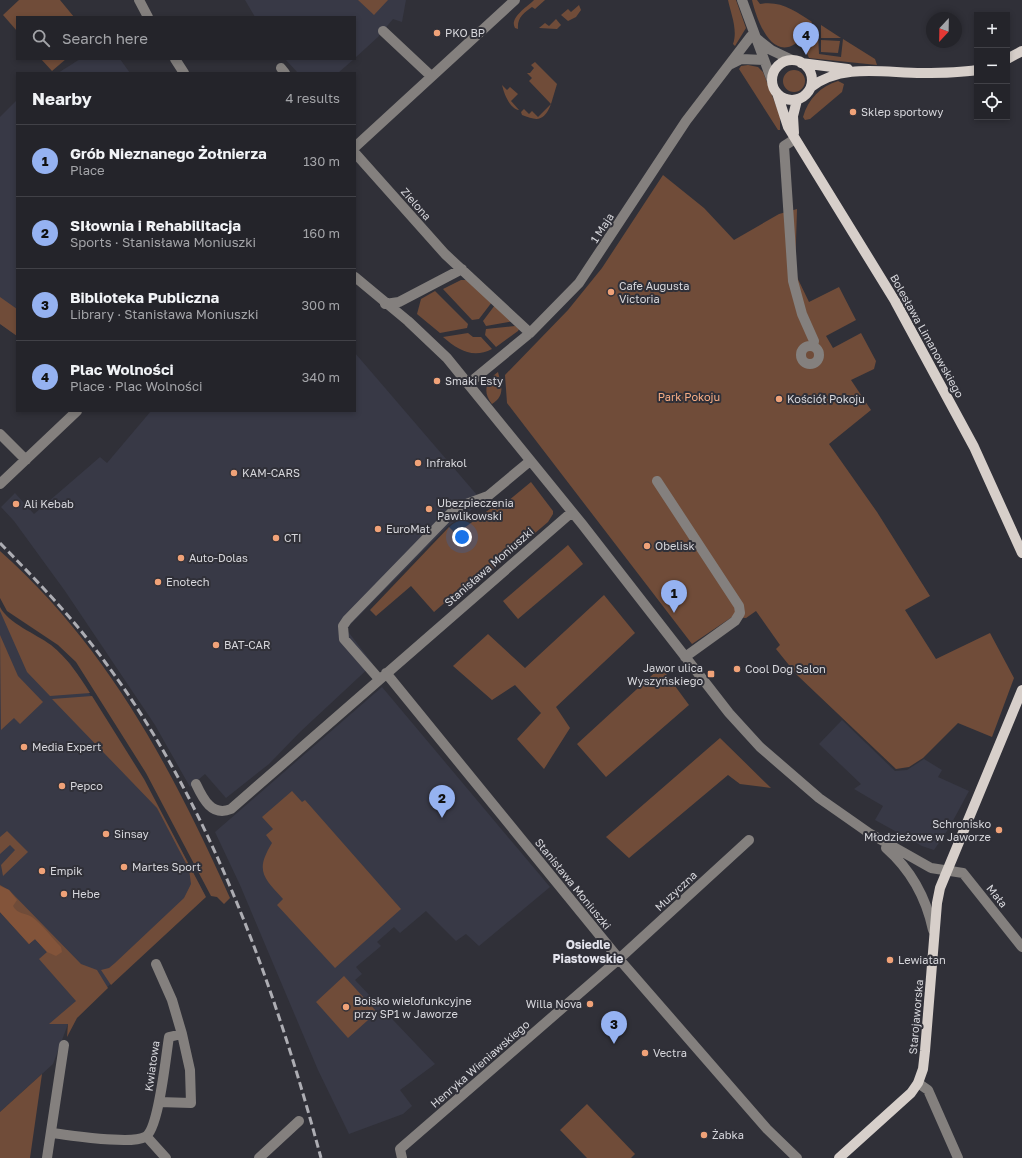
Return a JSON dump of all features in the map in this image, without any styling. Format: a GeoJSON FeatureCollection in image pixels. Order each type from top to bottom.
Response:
{"type":"FeatureCollection","features":[{"type":"Feature","properties":{"kind":"main road"},"geometry":{"type":"LineString","coordinates":[[1010,57],[1022,51]]}},
{"type":"Feature","properties":{"kind":"main road"},"geometry":{"type":"LineString","coordinates":[[859,71],[834,74],[817,82],[803,97],[797,100],[786,99],[777,93],[772,81],[773,73],[777,67],[784,62],[796,62],[859,71],[954,73],[974,70]]}},
{"type":"Feature","properties":{"kind":"main road"},"geometry":{"type":"LineString","coordinates":[[796,62],[810,73],[811,87]]}},
{"type":"Feature","properties":{"kind":"main road","name":"Bolesława Limanowskiego"},"geometry":{"type":"LineString","coordinates":[[777,93],[783,115],[795,139],[891,294],[932,366],[974,447],[1022,553]]}},
{"type":"Feature","properties":{"kind":"main road"},"geometry":{"type":"LineString","coordinates":[[795,139],[793,116],[797,100]]}},
{"type":"Feature","properties":{"kind":"main road","name":"Starojaworska"},"geometry":{"type":"LineString","coordinates":[[918,1083],[923,1069],[937,903],[947,869],[1022,690]]}},
{"type":"Feature","properties":{"kind":"main road"},"geometry":{"type":"LineString","coordinates":[[839,1158],[904,1101],[918,1083]]}},
{"type":"Feature","properties":{"kind":"street"},"geometry":{"type":"LineString","coordinates":[[139,0],[147,16]]}},
{"type":"Feature","properties":{"kind":"street"},"geometry":{"type":"LineString","coordinates":[[356,146],[515,0]]}},
{"type":"Feature","properties":{"kind":"street"},"geometry":{"type":"LineString","coordinates":[[742,0],[772,81]]}},
{"type":"Feature","properties":{"kind":"street"},"geometry":{"type":"LineString","coordinates":[[383,31],[431,76]]}},
{"type":"Feature","properties":{"kind":"street","name":"1 Maja"},"geometry":{"type":"LineString","coordinates":[[468,384],[530,333],[579,283],[686,121],[751,36],[756,38]]}},
{"type":"Feature","properties":{"kind":"street"},"geometry":{"type":"LineString","coordinates":[[756,38],[771,50],[796,62]]}},
{"type":"Feature","properties":{"kind":"street"},"geometry":{"type":"LineString","coordinates":[[731,64],[741,59],[764,60]]}},
{"type":"Feature","properties":{"kind":"street"},"geometry":{"type":"LineString","coordinates":[[175,60],[183,72]]}},
{"type":"Feature","properties":{"kind":"street"},"geometry":{"type":"LineString","coordinates":[[795,139],[784,146],[793,281],[796,296],[814,341],[813,346]]}},
{"type":"Feature","properties":{"kind":"street","name":"Zielona"},"geometry":{"type":"LineString","coordinates":[[356,154],[445,254],[530,333]]}},
{"type":"Feature","properties":{"kind":"street"},"geometry":{"type":"LineString","coordinates":[[385,304],[399,302],[462,270]]}},
{"type":"Feature","properties":{"kind":"street"},"geometry":{"type":"LineString","coordinates":[[356,278],[431,342],[468,384],[572,512],[729,713],[760,747],[819,798],[869,833],[900,860],[912,875],[925,901],[934,934]]}},
{"type":"Feature","properties":{"kind":"street"},"geometry":{"type":"LineString","coordinates":[[0,484],[76,412]]}},
{"type":"Feature","properties":{"kind":"street"},"geometry":{"type":"LineString","coordinates":[[0,434],[26,460]]}},
{"type":"Feature","properties":{"kind":"street"},"geometry":{"type":"LineString","coordinates":[[382,676],[344,639],[343,626],[347,620],[451,513],[461,506],[488,496],[530,461]]}},
{"type":"Feature","properties":{"kind":"street"},"geometry":{"type":"LineString","coordinates":[[657,481],[740,606],[740,613],[735,621],[686,657]]}},
{"type":"Feature","properties":{"kind":"street","name":"Stanisława Moniuszki"},"geometry":{"type":"LineString","coordinates":[[196,784],[202,797],[217,811],[224,812],[231,808],[572,512]]}},
{"type":"Feature","properties":{"kind":"street","name":"Stanisława Moniuszki"},"geometry":{"type":"LineString","coordinates":[[382,676],[619,959],[767,1129],[796,1158]]}},
{"type":"Feature","properties":{"kind":"street","name":"Mała"},"geometry":{"type":"LineString","coordinates":[[869,833],[931,868],[947,869],[963,873],[1022,946]]}},
{"type":"Feature","properties":{"kind":"street","name":"Muzyczna"},"geometry":{"type":"LineString","coordinates":[[619,959],[749,840]]}},
{"type":"Feature","properties":{"kind":"street","name":"Henryka Wieniawskiego"},"geometry":{"type":"LineString","coordinates":[[402,1158],[400,1149],[619,959]]}},
{"type":"Feature","properties":{"kind":"street"},"geometry":{"type":"LineString","coordinates":[[156,964],[172,1000],[182,1034],[190,1070],[191,1103],[159,1102]]}},
{"type":"Feature","properties":{"kind":"street","name":"Kwiatowa"},"geometry":{"type":"LineString","coordinates":[[147,1137],[152,1130],[159,1102],[169,1037],[182,1034]]}},
{"type":"Feature","properties":{"kind":"street"},"geometry":{"type":"LineString","coordinates":[[47,1158],[64,1045]]}},
{"type":"Feature","properties":{"kind":"street"},"geometry":{"type":"LineString","coordinates":[[918,1083],[928,1090],[958,1158]]}},
{"type":"Feature","properties":{"kind":"street"},"geometry":{"type":"LineString","coordinates":[[259,1158],[298,1121]]}},
{"type":"Feature","properties":{"kind":"street"},"geometry":{"type":"LineString","coordinates":[[51,1133],[132,1141],[147,1137],[166,1158]]}},
{"type":"Feature","properties":{"kind":"shaded area"},"geometry":{"type":"Polygon","coordinates":[[[245,0],[406,0],[402,22],[393,19],[378,37],[356,57],[356,16],[254,16],[245,0]]]}},
{"type":"Feature","properties":{"kind":"shaded area"},"geometry":{"type":"Polygon","coordinates":[[[78,60],[121,60],[129,72],[60,72],[78,60]]]}},
{"type":"Feature","properties":{"kind":"shaded area"},"geometry":{"type":"Polygon","coordinates":[[[286,60],[353,60],[339,72],[297,72],[286,60]]]}},
{"type":"Feature","properties":{"kind":"shaded area"},"geometry":{"type":"Polygon","coordinates":[[[16,101],[16,335],[0,324],[0,117],[16,101]]]}},
{"type":"Feature","properties":{"kind":"shaded area"},"geometry":{"type":"Polygon","coordinates":[[[356,354],[483,502],[448,526],[346,629],[373,664],[300,732],[269,764],[226,798],[205,774],[190,787],[155,725],[65,591],[14,521],[1,507],[15,493],[34,514],[100,457],[107,463],[150,412],[356,412],[356,354]]]}},
{"type":"Feature","properties":{"kind":"shaded area"},"geometry":{"type":"Polygon","coordinates":[[[0,609],[3,615],[70,663],[142,777],[205,895],[68,1024],[53,1064],[0,1112],[0,609]]]}},
{"type":"Feature","properties":{"kind":"shaded area"},"geometry":{"type":"Polygon","coordinates":[[[382,687],[550,887],[479,946],[466,934],[456,941],[426,911],[400,933],[394,927],[377,942],[381,946],[356,967],[362,974],[355,980],[435,1064],[400,1090],[412,1106],[403,1114],[349,1134],[318,1070],[240,885],[215,832],[382,687]]]}},
{"type":"Feature","properties":{"kind":"shaded area"},"geometry":{"type":"Polygon","coordinates":[[[842,720],[895,771],[907,770],[924,759],[942,770],[938,777],[969,791],[949,828],[934,850],[922,846],[875,820],[883,806],[854,789],[861,784],[819,744],[842,720]]]}},
{"type":"Feature","properties":{"kind":"shaded area"},"geometry":{"type":"Polygon","coordinates":[[[0,886],[9,890],[17,900],[13,906],[15,909],[36,920],[61,947],[62,952],[56,956],[47,952],[35,939],[29,944],[0,912],[0,886]]]}},
{"type":"Feature","properties":{"kind":"green space"},"geometry":{"type":"Polygon","coordinates":[[[19,0],[60,0],[73,16],[16,16],[16,30],[3,15],[19,0]]]}},
{"type":"Feature","properties":{"kind":"green space"},"geometry":{"type":"Polygon","coordinates":[[[358,0],[388,0],[374,15],[358,0]]]}},
{"type":"Feature","properties":{"kind":"green space"},"geometry":{"type":"Polygon","coordinates":[[[534,0],[545,0],[535,9],[532,7],[524,13],[520,18],[518,29],[515,28],[514,20],[523,9],[534,0]]]}},
{"type":"Feature","properties":{"kind":"green space"},"geometry":{"type":"Polygon","coordinates":[[[728,0],[736,0],[746,28],[735,46],[733,44],[735,33],[728,0]]]}},
{"type":"Feature","properties":{"kind":"green space"},"geometry":{"type":"Polygon","coordinates":[[[752,0],[757,0],[760,4],[767,3],[788,7],[812,22],[798,42],[786,47],[778,46],[771,42],[761,26],[752,0]]]}},
{"type":"Feature","properties":{"kind":"green space"},"geometry":{"type":"Polygon","coordinates":[[[579,5],[581,10],[576,17],[568,21],[561,15],[568,9],[571,12],[579,5]]]}},
{"type":"Feature","properties":{"kind":"green space"},"geometry":{"type":"Polygon","coordinates":[[[556,19],[561,25],[557,29],[539,28],[545,23],[549,26],[556,19]]]}},
{"type":"Feature","properties":{"kind":"green space"},"geometry":{"type":"Polygon","coordinates":[[[821,25],[841,38],[821,38],[821,25]]]}},
{"type":"Feature","properties":{"kind":"green space"},"geometry":{"type":"Polygon","coordinates":[[[818,34],[819,54],[841,57],[843,39],[875,59],[877,65],[809,58],[806,51],[818,34]]]}},
{"type":"Feature","properties":{"kind":"green space"},"geometry":{"type":"Polygon","coordinates":[[[821,40],[840,41],[838,53],[821,52],[821,40]]]}},
{"type":"Feature","properties":{"kind":"green space"},"geometry":{"type":"Polygon","coordinates":[[[42,60],[65,60],[52,71],[42,60]]]}},
{"type":"Feature","properties":{"kind":"green space"},"geometry":{"type":"Polygon","coordinates":[[[535,62],[557,84],[551,104],[529,81],[532,78],[527,73],[530,73],[534,68],[531,65],[535,62]]]}},
{"type":"Feature","properties":{"kind":"green space"},"geometry":{"type":"Polygon","coordinates":[[[748,65],[758,67],[763,72],[780,116],[780,130],[778,130],[739,69],[741,66],[748,65]]]}},
{"type":"Feature","properties":{"kind":"green space"},"geometry":{"type":"Polygon","coordinates":[[[794,70],[802,73],[805,81],[802,89],[794,92],[786,89],[783,81],[786,73],[794,70]]]}},
{"type":"Feature","properties":{"kind":"green space"},"geometry":{"type":"Polygon","coordinates":[[[838,81],[844,84],[842,92],[810,119],[805,120],[803,117],[805,110],[816,94],[826,86],[838,81]]]}},
{"type":"Feature","properties":{"kind":"green space"},"geometry":{"type":"Polygon","coordinates":[[[502,85],[507,90],[510,87],[518,94],[511,101],[519,110],[512,106],[502,85]]]}},
{"type":"Feature","properties":{"kind":"green space"},"geometry":{"type":"Polygon","coordinates":[[[551,104],[546,114],[540,118],[536,119],[527,117],[522,115],[521,112],[524,109],[529,114],[532,111],[538,117],[551,104]]]}},
{"type":"Feature","properties":{"kind":"green space","name":"Park Pokoju"},"geometry":{"type":"Polygon","coordinates":[[[663,175],[704,208],[734,240],[779,214],[797,209],[795,273],[809,302],[839,287],[856,320],[826,336],[833,348],[861,333],[876,361],[874,369],[851,380],[871,410],[829,444],[877,512],[930,596],[905,610],[936,659],[990,633],[1014,678],[992,737],[958,723],[923,758],[909,767],[896,769],[797,675],[776,649],[780,645],[756,611],[746,618],[732,617],[692,644],[507,403],[505,375],[568,310],[602,268],[663,175]]]}},
{"type":"Feature","properties":{"kind":"green space"},"geometry":{"type":"Polygon","coordinates":[[[461,280],[466,280],[492,302],[479,319],[472,320],[443,289],[461,280]]]}},
{"type":"Feature","properties":{"kind":"green space"},"geometry":{"type":"Polygon","coordinates":[[[435,291],[468,324],[467,328],[440,333],[417,314],[421,299],[435,291]]]}},
{"type":"Feature","properties":{"kind":"green space"},"geometry":{"type":"Polygon","coordinates":[[[0,297],[16,308],[16,335],[0,324],[0,297]]]}},
{"type":"Feature","properties":{"kind":"green space"},"geometry":{"type":"Polygon","coordinates":[[[495,305],[514,321],[486,326],[483,321],[495,305]]]}},
{"type":"Feature","properties":{"kind":"green space"},"geometry":{"type":"Polygon","coordinates":[[[515,326],[519,329],[518,331],[496,347],[485,335],[486,329],[515,326]]]}},
{"type":"Feature","properties":{"kind":"green space"},"geometry":{"type":"Polygon","coordinates":[[[468,333],[473,337],[481,337],[492,349],[478,353],[466,352],[454,346],[443,337],[468,333]]]}},
{"type":"Feature","properties":{"kind":"green space"},"geometry":{"type":"Polygon","coordinates":[[[498,372],[501,393],[492,404],[486,391],[488,383],[498,372]]]}},
{"type":"Feature","properties":{"kind":"green space"},"geometry":{"type":"Polygon","coordinates":[[[531,482],[553,511],[553,514],[548,522],[453,603],[449,599],[434,612],[411,586],[376,616],[370,610],[449,527],[456,534],[494,506],[497,510],[531,482]]]}},
{"type":"Feature","properties":{"kind":"green space"},"geometry":{"type":"Polygon","coordinates":[[[568,545],[583,564],[518,619],[503,601],[568,545]]]}},
{"type":"Feature","properties":{"kind":"green space"},"geometry":{"type":"Polygon","coordinates":[[[0,551],[39,588],[73,628],[105,669],[134,712],[185,803],[208,850],[230,898],[224,904],[217,897],[211,896],[146,773],[76,662],[58,645],[7,611],[0,598],[0,551]]]}},
{"type":"Feature","properties":{"kind":"green space"},"geometry":{"type":"Polygon","coordinates":[[[604,595],[635,633],[556,707],[570,728],[544,769],[517,739],[541,713],[515,685],[492,700],[453,666],[488,634],[525,668],[604,595]]]}},
{"type":"Feature","properties":{"kind":"green space"},"geometry":{"type":"Polygon","coordinates":[[[0,607],[9,618],[57,650],[72,667],[90,693],[50,696],[27,672],[0,611],[0,607]]]}},
{"type":"Feature","properties":{"kind":"green space"},"geometry":{"type":"Polygon","coordinates":[[[0,635],[18,676],[43,702],[20,724],[14,718],[1,730],[0,635]]]}},
{"type":"Feature","properties":{"kind":"green space"},"geometry":{"type":"Polygon","coordinates":[[[661,667],[689,705],[606,777],[577,744],[661,667]]]}},
{"type":"Feature","properties":{"kind":"green space"},"geometry":{"type":"Polygon","coordinates":[[[92,696],[144,779],[206,897],[111,985],[101,970],[109,968],[115,963],[184,898],[191,884],[189,869],[157,808],[52,699],[92,696]]]}},
{"type":"Feature","properties":{"kind":"green space"},"geometry":{"type":"Polygon","coordinates":[[[720,738],[771,788],[740,784],[728,775],[629,858],[606,837],[720,738]]]}},
{"type":"Feature","properties":{"kind":"green space"},"geometry":{"type":"Polygon","coordinates":[[[292,791],[302,802],[305,800],[401,909],[335,968],[277,905],[283,899],[270,885],[264,873],[264,860],[272,843],[266,835],[273,829],[262,817],[292,791]]]}},
{"type":"Feature","properties":{"kind":"green space"},"geometry":{"type":"Polygon","coordinates":[[[7,831],[28,852],[3,876],[1,865],[15,850],[10,845],[0,854],[0,837],[7,831]]]}},
{"type":"Feature","properties":{"kind":"green space"},"geometry":{"type":"Polygon","coordinates":[[[0,885],[9,890],[81,964],[97,970],[108,988],[77,1018],[67,1037],[68,1024],[49,1024],[76,1001],[39,959],[47,952],[35,939],[29,944],[0,912],[0,885]]]}},
{"type":"Feature","properties":{"kind":"green space","name":"Boisko wielofunkcyjne przy SP1 w Jaworze"},"geometry":{"type":"Polygon","coordinates":[[[344,976],[377,1012],[348,1038],[316,1002],[344,976]]]}},
{"type":"Feature","properties":{"kind":"green space"},"geometry":{"type":"Polygon","coordinates":[[[42,1074],[30,1158],[0,1158],[0,1112],[42,1074]]]}},
{"type":"Feature","properties":{"kind":"green space"},"geometry":{"type":"Polygon","coordinates":[[[587,1104],[635,1154],[631,1158],[587,1158],[560,1130],[587,1104]]]}},
{"type":"Feature","properties":{"kind":"railway"},"geometry":{"type":"LineString","coordinates":[[0,543],[55,601],[93,646],[143,717],[177,775],[208,836],[236,900],[261,964],[283,1029],[321,1158]]}},
{"type":"Feature","properties":{"kind":"place","name":"PKO BP"},"geometry":{"type":"Point","coordinates":[437,33]}},
{"type":"Feature","properties":{"kind":"place","name":"Plac Wolności"},"geometry":{"type":"Point","coordinates":[806,55]}},
{"type":"Feature","properties":{"kind":"place","name":"Sklep sportowy"},"geometry":{"type":"Point","coordinates":[853,112]}},
{"type":"Feature","properties":{"kind":"place","name":"Cafe Augusta Victoria"},"geometry":{"type":"Point","coordinates":[611,292]}},
{"type":"Feature","properties":{"kind":"place","name":"Smaki Esty"},"geometry":{"type":"Point","coordinates":[437,381]}},
{"type":"Feature","properties":{"kind":"place","name":"Kościół Pokoju"},"geometry":{"type":"Point","coordinates":[779,399]}},
{"type":"Feature","properties":{"kind":"place","name":"Infrakol"},"geometry":{"type":"Point","coordinates":[418,463]}},
{"type":"Feature","properties":{"kind":"place","name":"KAM-CARS"},"geometry":{"type":"Point","coordinates":[234,473]}},
{"type":"Feature","properties":{"kind":"place","name":"Ali Kebab"},"geometry":{"type":"Point","coordinates":[16,504]}},
{"type":"Feature","properties":{"kind":"place","name":"Ubezpieczenia Pawlikowski"},"geometry":{"type":"Point","coordinates":[429,509]}},
{"type":"Feature","properties":{"kind":"place","name":"EuroMat"},"geometry":{"type":"Point","coordinates":[378,529]}},
{"type":"Feature","properties":{"kind":"place","name":"CTI"},"geometry":{"type":"Point","coordinates":[276,538]}},
{"type":"Feature","properties":{"kind":"place","name":"Obelisk"},"geometry":{"type":"Point","coordinates":[647,546]}},
{"type":"Feature","properties":{"kind":"place","name":"Auto-Dolas"},"geometry":{"type":"Point","coordinates":[181,558]}},
{"type":"Feature","properties":{"kind":"place","name":"Enotech"},"geometry":{"type":"Point","coordinates":[158,582]}},
{"type":"Feature","properties":{"kind":"place","name":"Grób Nieznanego Żołnierza"},"geometry":{"type":"Point","coordinates":[674,613]}},
{"type":"Feature","properties":{"kind":"place","name":"BAT-CAR"},"geometry":{"type":"Point","coordinates":[216,645]}},
{"type":"Feature","properties":{"kind":"place","name":"Cool Dog Salon"},"geometry":{"type":"Point","coordinates":[737,669]}},
{"type":"Feature","properties":{"kind":"place","name":"Jawor ulica Wyszyńskiego"},"geometry":{"type":"Point","coordinates":[711,674]}},
{"type":"Feature","properties":{"kind":"place","name":"Media Expert"},"geometry":{"type":"Point","coordinates":[24,747]}},
{"type":"Feature","properties":{"kind":"place","name":"Pepco"},"geometry":{"type":"Point","coordinates":[62,786]}},
{"type":"Feature","properties":{"kind":"place","name":"SIłownia i Rehabilitacja"},"geometry":{"type":"Point","coordinates":[442,818]}},
{"type":"Feature","properties":{"kind":"place","name":"Schronisko Młodzieżowe w Jaworze"},"geometry":{"type":"Point","coordinates":[999,830]}},
{"type":"Feature","properties":{"kind":"place","name":"Sinsay"},"geometry":{"type":"Point","coordinates":[106,834]}},
{"type":"Feature","properties":{"kind":"place","name":"Martes Sport"},"geometry":{"type":"Point","coordinates":[124,867]}},
{"type":"Feature","properties":{"kind":"place","name":"Empik"},"geometry":{"type":"Point","coordinates":[42,871]}},
{"type":"Feature","properties":{"kind":"place","name":"Hebe"},"geometry":{"type":"Point","coordinates":[64,894]}},
{"type":"Feature","properties":{"kind":"place","name":"Lewiatan"},"geometry":{"type":"Point","coordinates":[890,960]}},
{"type":"Feature","properties":{"kind":"place","name":"Willa Nova"},"geometry":{"type":"Point","coordinates":[590,1004]}},
{"type":"Feature","properties":{"kind":"place","name":"Boisko wielofunkcyjne przy SP1 w Jaworze"},"geometry":{"type":"Point","coordinates":[346,1007]}},
{"type":"Feature","properties":{"kind":"place","name":"Biblioteka Publiczna"},"geometry":{"type":"Point","coordinates":[614,1044]}},
{"type":"Feature","properties":{"kind":"place","name":"Vectra"},"geometry":{"type":"Point","coordinates":[645,1053]}},
{"type":"Feature","properties":{"kind":"place","name":"Żabka"},"geometry":{"type":"Point","coordinates":[704,1135]}},
{"type":"Feature","properties":{"kind":"district","name":"Osiedle Piastowskie"},"geometry":{"type":"Point","coordinates":[588,952]}}]}
